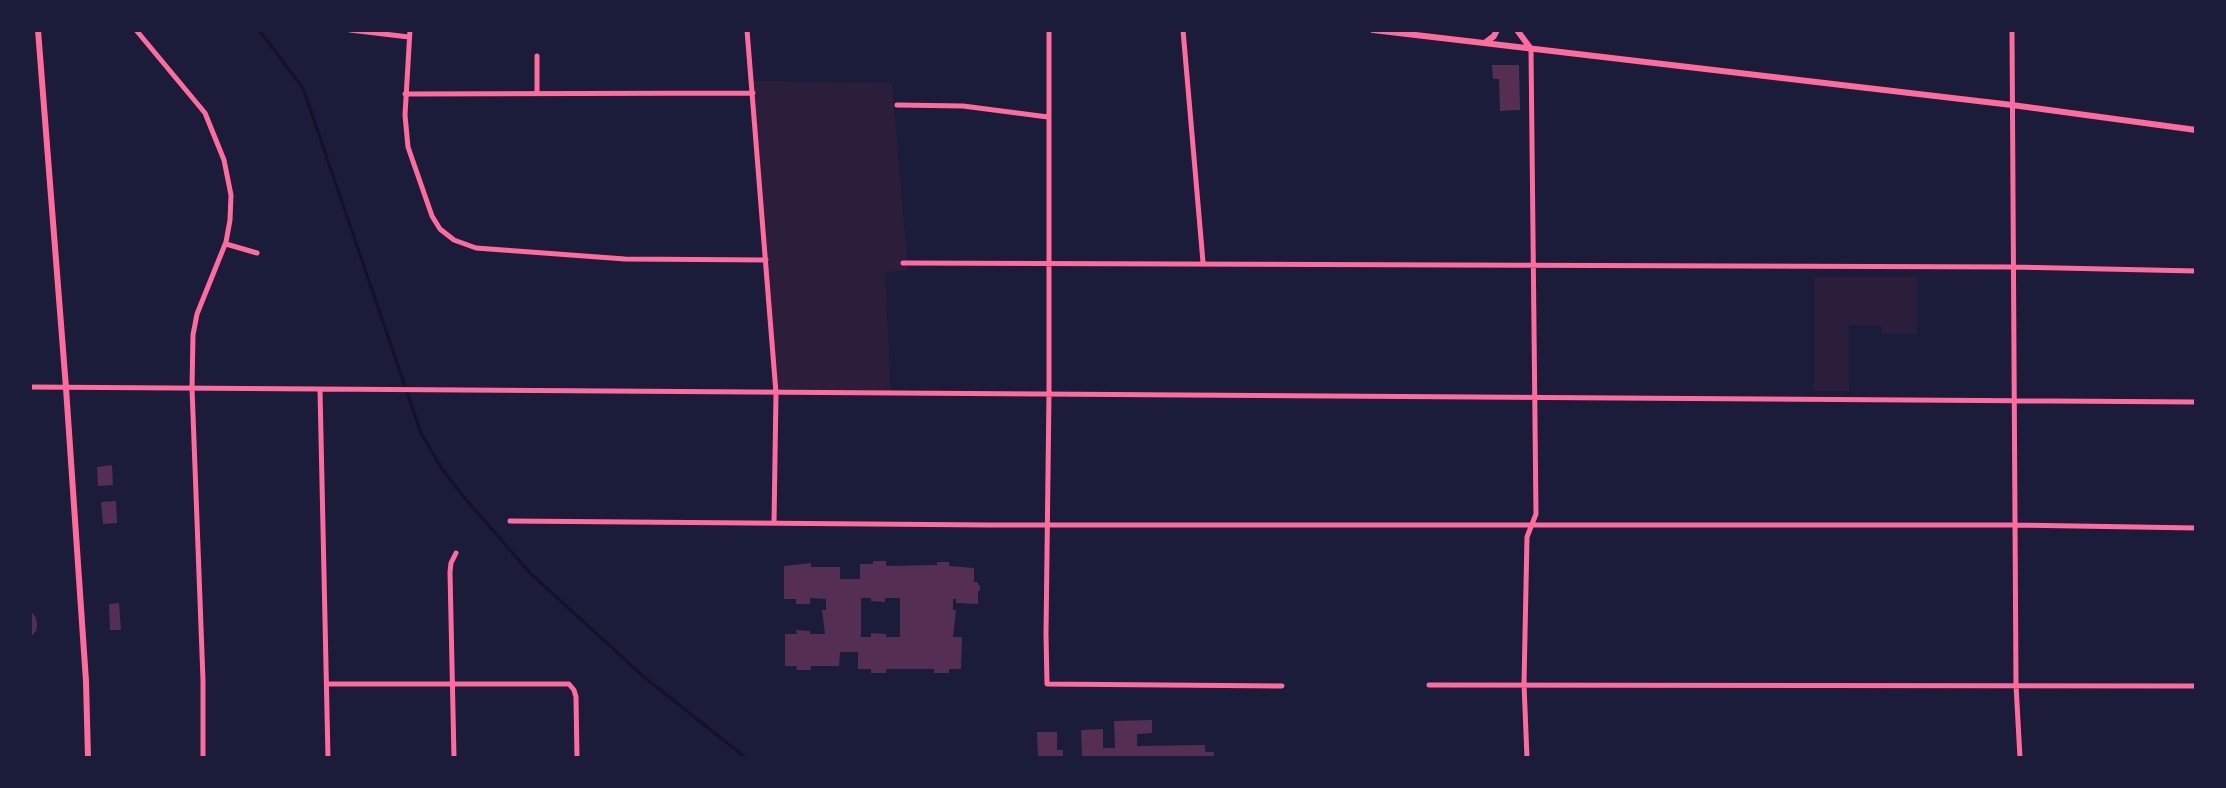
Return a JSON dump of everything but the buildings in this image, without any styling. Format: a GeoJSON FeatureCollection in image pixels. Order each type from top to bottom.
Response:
{"type":"FeatureCollection","features":[{"type":"Feature","properties":{"kind":"street"},"geometry":{"type":"LineString","coordinates":[[38,30],[66,388],[86,681],[88,758]]}},
{"type":"Feature","properties":{"kind":"street"},"geometry":{"type":"LineString","coordinates":[[136,30],[197,101],[211,126],[224,160],[230,187],[231,210],[226,244],[195,322],[193,335],[192,388],[203,758]]}},
{"type":"Feature","properties":{"kind":"street"},"geometry":{"type":"LineString","coordinates":[[350,30],[409,37]]}},
{"type":"Feature","properties":{"kind":"street"},"geometry":{"type":"LineString","coordinates":[[410,30],[405,94],[406,140],[431,213],[438,226],[459,243],[477,248],[625,259],[766,260]]}},
{"type":"Feature","properties":{"kind":"street"},"geometry":{"type":"LineString","coordinates":[[747,30],[776,393],[774,523]]}},
{"type":"Feature","properties":{"kind":"street"},"geometry":{"type":"LineString","coordinates":[[1048,30],[1047,684],[1282,686]]}},
{"type":"Feature","properties":{"kind":"street"},"geometry":{"type":"LineString","coordinates":[[1183,30],[1203,262]]}},
{"type":"Feature","properties":{"kind":"street"},"geometry":{"type":"LineString","coordinates":[[1373,30],[2012,105],[2196,130]]}},
{"type":"Feature","properties":{"kind":"street"},"geometry":{"type":"LineString","coordinates":[[1483,43],[1491,40],[1497,30]]}},
{"type":"Feature","properties":{"kind":"street"},"geometry":{"type":"LineString","coordinates":[[1517,30],[1531,49],[1534,264],[1536,514],[1530,524],[1527,537],[1524,684],[1527,758]]}},
{"type":"Feature","properties":{"kind":"street"},"geometry":{"type":"LineString","coordinates":[[2012,30],[2016,685],[2020,758]]}},
{"type":"Feature","properties":{"kind":"street"},"geometry":{"type":"LineString","coordinates":[[537,56],[537,92]]}},
{"type":"Feature","properties":{"kind":"street"},"geometry":{"type":"LineString","coordinates":[[405,94],[753,93]]}},
{"type":"Feature","properties":{"kind":"street"},"geometry":{"type":"LineString","coordinates":[[897,105],[963,106],[1048,117]]}},
{"type":"Feature","properties":{"kind":"street"},"geometry":{"type":"LineString","coordinates":[[226,244],[257,253]]}},
{"type":"Feature","properties":{"kind":"street"},"geometry":{"type":"LineString","coordinates":[[903,262],[2013,267],[2196,271]]}},
{"type":"Feature","properties":{"kind":"street"},"geometry":{"type":"LineString","coordinates":[[30,387],[2196,402]]}},
{"type":"Feature","properties":{"kind":"street"},"geometry":{"type":"LineString","coordinates":[[320,390],[328,758]]}},
{"type":"Feature","properties":{"kind":"street"},"geometry":{"type":"LineString","coordinates":[[510,521],[1046,525],[2015,525],[2196,528]]}},
{"type":"Feature","properties":{"kind":"street"},"geometry":{"type":"LineString","coordinates":[[454,758],[450,572],[456,553]]}},
{"type":"Feature","properties":{"kind":"street"},"geometry":{"type":"LineString","coordinates":[[327,684],[567,683],[573,688],[576,697],[578,758]]}},
{"type":"Feature","properties":{"kind":"street"},"geometry":{"type":"LineString","coordinates":[[1429,685],[2196,686]]}},
{"type":"Feature","properties":{"kind":"shaded area"},"geometry":{"type":"Polygon","coordinates":[[[752,81],[892,83],[908,271],[885,272],[891,394],[776,393],[752,81]]]}},
{"type":"Feature","properties":{"kind":"shaded area"},"geometry":{"type":"Polygon","coordinates":[[[1814,277],[1917,277],[1917,334],[1882,334],[1881,325],[1849,325],[1849,391],[1814,391],[1814,277]]]}},
{"type":"Feature","properties":{"kind":"waterway"},"geometry":{"type":"LineString","coordinates":[[259,30],[303,88],[421,433],[442,469],[530,573],[644,677],[746,758]]}}]}
